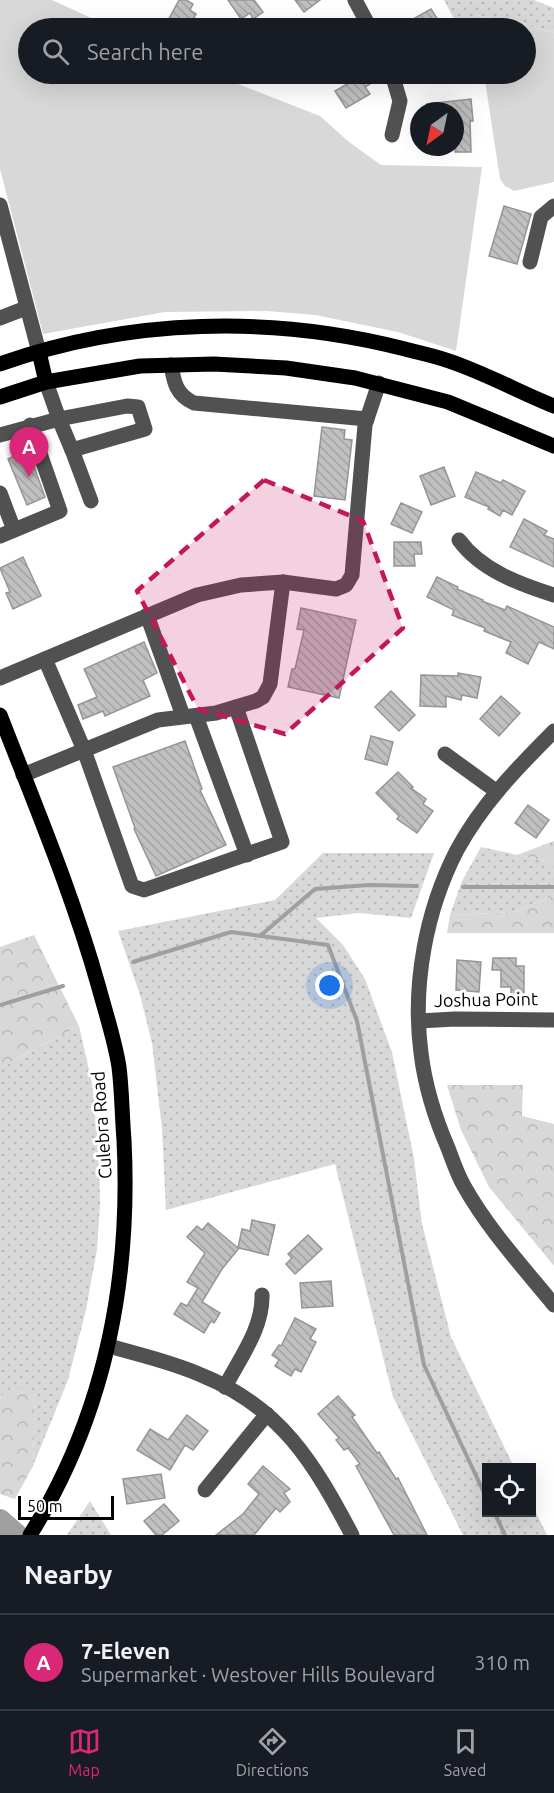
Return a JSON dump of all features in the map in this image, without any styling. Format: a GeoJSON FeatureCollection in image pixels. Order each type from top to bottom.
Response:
{"type":"FeatureCollection","features":[{"type":"Feature","properties":{"kind":"main road"},"geometry":{"type":"LineString","coordinates":[[0,364],[39,352],[103,338],[158,329],[234,325],[286,329],[382,343],[449,361],[554,406]]}},
{"type":"Feature","properties":{"kind":"main road"},"geometry":{"type":"LineString","coordinates":[[39,352],[46,382]]}},
{"type":"Feature","properties":{"kind":"main road"},"geometry":{"type":"LineString","coordinates":[[0,397],[46,382],[140,366],[214,364],[286,368],[379,383],[448,402],[554,446]]}},
{"type":"Feature","properties":{"kind":"main road","name":"Culebra Road"},"geometry":{"type":"LineString","coordinates":[[0,715],[73,905],[93,966],[119,1066],[126,1182],[122,1259],[109,1346],[76,1446],[30,1535]]}},
{"type":"Feature","properties":{"kind":"street"},"geometry":{"type":"LineString","coordinates":[[355,0],[365,18]]}},
{"type":"Feature","properties":{"kind":"street"},"geometry":{"type":"LineString","coordinates":[[392,135],[400,101],[395,84]]}},
{"type":"Feature","properties":{"kind":"street"},"geometry":{"type":"LineString","coordinates":[[0,205],[39,352]]}},
{"type":"Feature","properties":{"kind":"street"},"geometry":{"type":"LineString","coordinates":[[530,262],[541,217],[554,206]]}},
{"type":"Feature","properties":{"kind":"street"},"geometry":{"type":"LineString","coordinates":[[0,318],[26,308]]}},
{"type":"Feature","properties":{"kind":"street"},"geometry":{"type":"LineString","coordinates":[[171,365],[174,385],[183,396],[194,403],[367,419]]}},
{"type":"Feature","properties":{"kind":"street"},"geometry":{"type":"LineString","coordinates":[[46,382],[91,501]]}},
{"type":"Feature","properties":{"kind":"street"},"geometry":{"type":"LineString","coordinates":[[0,678],[197,594],[241,585],[283,582],[336,589],[350,582],[367,419],[379,383]]}},
{"type":"Feature","properties":{"kind":"street"},"geometry":{"type":"LineString","coordinates":[[0,435],[59,419],[127,406],[138,407],[145,429],[72,450]]}},
{"type":"Feature","properties":{"kind":"street"},"geometry":{"type":"LineString","coordinates":[[0,493],[7,533],[60,511],[30,425]]}},
{"type":"Feature","properties":{"kind":"street"},"geometry":{"type":"LineString","coordinates":[[459,540],[470,554],[487,568],[554,595]]}},
{"type":"Feature","properties":{"kind":"street"},"geometry":{"type":"LineString","coordinates":[[23,775],[158,720],[236,707],[262,697],[270,684],[283,582]]}},
{"type":"Feature","properties":{"kind":"street"},"geometry":{"type":"LineString","coordinates":[[147,615],[247,855]]}},
{"type":"Feature","properties":{"kind":"street"},"geometry":{"type":"LineString","coordinates":[[45,659],[84,750],[132,886],[144,890],[282,842],[236,707]]}},
{"type":"Feature","properties":{"kind":"street"},"geometry":{"type":"LineString","coordinates":[[554,731],[495,791],[457,850],[430,916],[420,985],[419,1021],[420,1052],[427,1086],[438,1124],[463,1185],[488,1223],[554,1305]]}},
{"type":"Feature","properties":{"kind":"street"},"geometry":{"type":"LineString","coordinates":[[445,754],[495,791]]}},
{"type":"Feature","properties":{"kind":"street","name":"Joshua Point"},"geometry":{"type":"LineString","coordinates":[[419,1021],[554,1020]]}},
{"type":"Feature","properties":{"kind":"street"},"geometry":{"type":"LineString","coordinates":[[225,1387],[256,1328],[262,1309],[262,1295]]}},
{"type":"Feature","properties":{"kind":"street"},"geometry":{"type":"LineString","coordinates":[[109,1346],[202,1375],[267,1414],[286,1432],[325,1483],[352,1535]]}},
{"type":"Feature","properties":{"kind":"street"},"geometry":{"type":"LineString","coordinates":[[205,1490],[267,1414]]}},
{"type":"Feature","properties":{"kind":"highlighted area"},"geometry":{"type":"Polygon","coordinates":[[[264,480],[363,521],[403,628],[285,734],[198,709],[137,591],[264,480]]]}},
{"type":"Feature","properties":{"kind":"green space"},"geometry":{"type":"Polygon","coordinates":[[[0,0],[52,0],[91,18],[18,18],[18,84],[238,84],[320,116],[349,142],[381,165],[482,167],[456,351],[398,332],[315,315],[267,311],[165,312],[43,334],[0,169],[0,0]]]}},
{"type":"Feature","properties":{"kind":"green space"},"geometry":{"type":"Polygon","coordinates":[[[444,0],[534,0],[554,8],[554,33],[536,28],[536,18],[492,18],[476,15],[476,18],[454,18],[444,0]]]}},
{"type":"Feature","properties":{"kind":"green space"},"geometry":{"type":"Polygon","coordinates":[[[475,15],[491,18],[475,18],[475,15]]]}},
{"type":"Feature","properties":{"kind":"green space"},"geometry":{"type":"Polygon","coordinates":[[[536,28],[554,33],[554,182],[514,191],[505,186],[500,179],[486,84],[536,84],[536,28]]]}},
{"type":"Feature","properties":{"kind":"green space"},"geometry":{"type":"Polygon","coordinates":[[[554,841],[554,863],[517,855],[554,841]]]}},
{"type":"Feature","properties":{"kind":"green space"},"geometry":{"type":"Polygon","coordinates":[[[481,847],[554,863],[554,896],[513,912],[450,915],[462,881],[481,847]]]}},
{"type":"Feature","properties":{"kind":"green space"},"geometry":{"type":"Polygon","coordinates":[[[323,853],[434,853],[411,918],[359,913],[316,918],[343,945],[365,979],[392,1052],[414,1159],[422,1224],[451,1337],[512,1463],[482,1463],[482,1517],[536,1517],[536,1512],[547,1535],[463,1535],[393,1397],[335,1164],[166,1210],[162,1129],[152,1043],[140,995],[118,931],[275,900],[323,853]]]}},
{"type":"Feature","properties":{"kind":"green space"},"geometry":{"type":"Polygon","coordinates":[[[554,896],[554,933],[447,933],[450,915],[513,912],[554,896]]]}},
{"type":"Feature","properties":{"kind":"green space"},"geometry":{"type":"Polygon","coordinates":[[[34,935],[79,1026],[0,1068],[0,947],[34,935]]]}},
{"type":"Feature","properties":{"kind":"green space"},"geometry":{"type":"Polygon","coordinates":[[[79,1026],[92,1083],[99,1153],[100,1204],[97,1249],[86,1310],[68,1380],[33,1466],[35,1394],[4,1393],[0,1401],[0,1068],[79,1026]]]}},
{"type":"Feature","properties":{"kind":"green space"},"geometry":{"type":"Polygon","coordinates":[[[447,1085],[523,1085],[522,1116],[554,1124],[554,1266],[489,1187],[461,1130],[447,1085]]]}},
{"type":"Feature","properties":{"kind":"green space"},"geometry":{"type":"Polygon","coordinates":[[[15,1386],[35,1394],[33,1466],[15,1499],[0,1494],[0,1401],[4,1393],[15,1386]]]}},
{"type":"Feature","properties":{"kind":"green space"},"geometry":{"type":"Polygon","coordinates":[[[90,1501],[111,1535],[67,1535],[90,1501]]]}},
{"type":"Feature","properties":{"kind":"building"},"geometry":{"type":"Polygon","coordinates":[[[179,0],[186,0],[193,4],[190,10],[196,14],[194,18],[169,18],[179,0]]]}},
{"type":"Feature","properties":{"kind":"building"},"geometry":{"type":"Polygon","coordinates":[[[228,0],[254,0],[263,12],[254,18],[250,13],[240,18],[228,0]]]}},
{"type":"Feature","properties":{"kind":"building"},"geometry":{"type":"Polygon","coordinates":[[[295,0],[320,0],[304,12],[295,0]]]}},
{"type":"Feature","properties":{"kind":"building"},"geometry":{"type":"Polygon","coordinates":[[[431,9],[437,18],[415,18],[431,9]]]}},
{"type":"Feature","properties":{"kind":"building"},"geometry":{"type":"Polygon","coordinates":[[[347,84],[370,84],[365,87],[370,94],[346,108],[335,91],[347,84]]]}},
{"type":"Feature","properties":{"kind":"building"},"geometry":{"type":"Polygon","coordinates":[[[471,99],[473,121],[470,121],[471,152],[464,152],[464,102],[445,102],[471,99]]]}},
{"type":"Feature","properties":{"kind":"building"},"geometry":{"type":"Polygon","coordinates":[[[504,206],[531,214],[517,264],[489,256],[504,206]]]}},
{"type":"Feature","properties":{"kind":"building"},"geometry":{"type":"Polygon","coordinates":[[[322,427],[345,430],[344,439],[352,440],[345,500],[314,496],[322,427]]]}},
{"type":"Feature","properties":{"kind":"building"},"geometry":{"type":"Polygon","coordinates":[[[28,450],[45,497],[27,505],[8,459],[28,450]]]}},
{"type":"Feature","properties":{"kind":"building"},"geometry":{"type":"Polygon","coordinates":[[[444,467],[455,496],[431,505],[420,476],[444,467]]]}},
{"type":"Feature","properties":{"kind":"building"},"geometry":{"type":"Polygon","coordinates":[[[476,472],[501,483],[503,480],[525,491],[512,515],[503,510],[500,516],[488,509],[489,507],[465,497],[476,472]]]}},
{"type":"Feature","properties":{"kind":"building"},"geometry":{"type":"Polygon","coordinates":[[[401,503],[422,512],[412,533],[391,524],[401,503]]]}},
{"type":"Feature","properties":{"kind":"building"},"geometry":{"type":"Polygon","coordinates":[[[524,519],[547,531],[544,535],[554,539],[554,567],[510,547],[524,519]]]}},
{"type":"Feature","properties":{"kind":"building"},"geometry":{"type":"Polygon","coordinates":[[[394,542],[421,542],[422,554],[414,554],[415,566],[394,566],[394,542]]]}},
{"type":"Feature","properties":{"kind":"building"},"geometry":{"type":"Polygon","coordinates":[[[23,557],[41,596],[13,609],[6,593],[10,592],[0,568],[23,557]]]}},
{"type":"Feature","properties":{"kind":"building"},"geometry":{"type":"Polygon","coordinates":[[[437,577],[482,601],[505,610],[507,606],[554,627],[554,649],[539,642],[528,664],[506,653],[511,642],[484,631],[485,628],[452,615],[454,610],[427,597],[437,577]]]}},
{"type":"Feature","properties":{"kind":"building"},"geometry":{"type":"Polygon","coordinates":[[[301,608],[356,620],[339,698],[288,687],[292,669],[295,669],[304,630],[297,629],[301,608]]]}},
{"type":"Feature","properties":{"kind":"building"},"geometry":{"type":"Polygon","coordinates":[[[144,642],[157,673],[143,680],[150,696],[105,716],[103,711],[83,719],[78,705],[97,697],[84,669],[144,642]]]}},
{"type":"Feature","properties":{"kind":"building"},"geometry":{"type":"Polygon","coordinates":[[[458,673],[481,677],[477,698],[462,695],[461,700],[446,696],[446,707],[420,706],[421,675],[458,676],[458,673]]]}},
{"type":"Feature","properties":{"kind":"building"},"geometry":{"type":"Polygon","coordinates":[[[391,691],[415,715],[399,731],[375,707],[391,691]]]}},
{"type":"Feature","properties":{"kind":"building"},"geometry":{"type":"Polygon","coordinates":[[[501,696],[520,713],[499,736],[480,719],[501,696]]]}},
{"type":"Feature","properties":{"kind":"building"},"geometry":{"type":"Polygon","coordinates":[[[371,736],[393,742],[387,765],[365,759],[371,736]]]}},
{"type":"Feature","properties":{"kind":"building"},"geometry":{"type":"Polygon","coordinates":[[[185,741],[202,789],[200,790],[226,845],[156,876],[134,829],[113,767],[185,741]]]}},
{"type":"Feature","properties":{"kind":"building"},"geometry":{"type":"Polygon","coordinates":[[[398,772],[413,787],[411,788],[426,799],[423,804],[433,811],[417,833],[397,819],[399,816],[376,793],[398,772]]]}},
{"type":"Feature","properties":{"kind":"building"},"geometry":{"type":"Polygon","coordinates":[[[528,805],[549,820],[536,838],[515,823],[528,805]]]}},
{"type":"Feature","properties":{"kind":"building"},"geometry":{"type":"Polygon","coordinates":[[[493,958],[516,958],[516,966],[524,966],[524,994],[511,994],[511,987],[501,987],[501,970],[492,970],[493,958]]]}},
{"type":"Feature","properties":{"kind":"building"},"geometry":{"type":"Polygon","coordinates":[[[457,960],[481,962],[479,992],[456,990],[457,960]]]}},
{"type":"Feature","properties":{"kind":"building"},"geometry":{"type":"Polygon","coordinates":[[[252,1220],[275,1225],[268,1255],[239,1248],[222,1269],[202,1302],[220,1313],[214,1323],[211,1321],[204,1333],[174,1314],[181,1303],[187,1306],[198,1288],[187,1282],[205,1253],[187,1237],[197,1226],[202,1230],[208,1223],[238,1248],[242,1229],[250,1231],[252,1220]]]}},
{"type":"Feature","properties":{"kind":"building"},"geometry":{"type":"Polygon","coordinates":[[[308,1235],[322,1249],[295,1274],[286,1264],[292,1258],[288,1254],[308,1235]]]}},
{"type":"Feature","properties":{"kind":"building"},"geometry":{"type":"Polygon","coordinates":[[[331,1281],[333,1306],[302,1308],[300,1283],[331,1281]]]}},
{"type":"Feature","properties":{"kind":"building"},"geometry":{"type":"Polygon","coordinates":[[[295,1318],[316,1329],[310,1339],[316,1342],[301,1372],[295,1369],[291,1376],[275,1366],[279,1360],[272,1355],[279,1345],[281,1346],[295,1318]]]}},
{"type":"Feature","properties":{"kind":"building"},"geometry":{"type":"Polygon","coordinates":[[[338,1396],[355,1415],[352,1417],[396,1479],[398,1478],[427,1535],[394,1535],[356,1466],[360,1464],[348,1448],[344,1450],[336,1440],[339,1438],[318,1414],[338,1396]]]}},
{"type":"Feature","properties":{"kind":"building"},"geometry":{"type":"Polygon","coordinates":[[[187,1415],[208,1431],[193,1450],[185,1445],[170,1470],[137,1450],[150,1429],[168,1440],[187,1415]]]}},
{"type":"Feature","properties":{"kind":"building"},"geometry":{"type":"Polygon","coordinates":[[[263,1466],[290,1489],[284,1493],[290,1502],[280,1512],[276,1508],[254,1535],[216,1535],[243,1514],[259,1494],[248,1484],[263,1466]]]}},
{"type":"Feature","properties":{"kind":"building"},"geometry":{"type":"Polygon","coordinates":[[[161,1474],[165,1498],[127,1504],[123,1479],[161,1474]]]}},
{"type":"Feature","properties":{"kind":"building"},"geometry":{"type":"Polygon","coordinates":[[[164,1504],[179,1521],[162,1535],[156,1535],[144,1521],[164,1504]]]}},
{"type":"Feature","properties":{"kind":"waterway"},"geometry":{"type":"LineString","coordinates":[[260,936],[315,889],[369,885],[417,886]]}},
{"type":"Feature","properties":{"kind":"waterway"},"geometry":{"type":"LineString","coordinates":[[463,887],[554,887]]}},
{"type":"Feature","properties":{"kind":"waterway"},"geometry":{"type":"LineString","coordinates":[[133,962],[231,932],[328,945],[357,1021],[424,1365],[482,1488]]}},
{"type":"Feature","properties":{"kind":"waterway"},"geometry":{"type":"LineString","coordinates":[[0,1005],[63,986]]}},
{"type":"Feature","properties":{"kind":"waterway"},"geometry":{"type":"LineString","coordinates":[[496,1517],[505,1535]]}},
{"type":"Feature","properties":{"kind":"waterway"},"geometry":{"type":"LineString","coordinates":[[0,1520],[17,1535]]}},
{"type":"Feature","properties":{"kind":"place","name":"7-Eleven"},"geometry":{"type":"Point","coordinates":[29,477]}}]}
